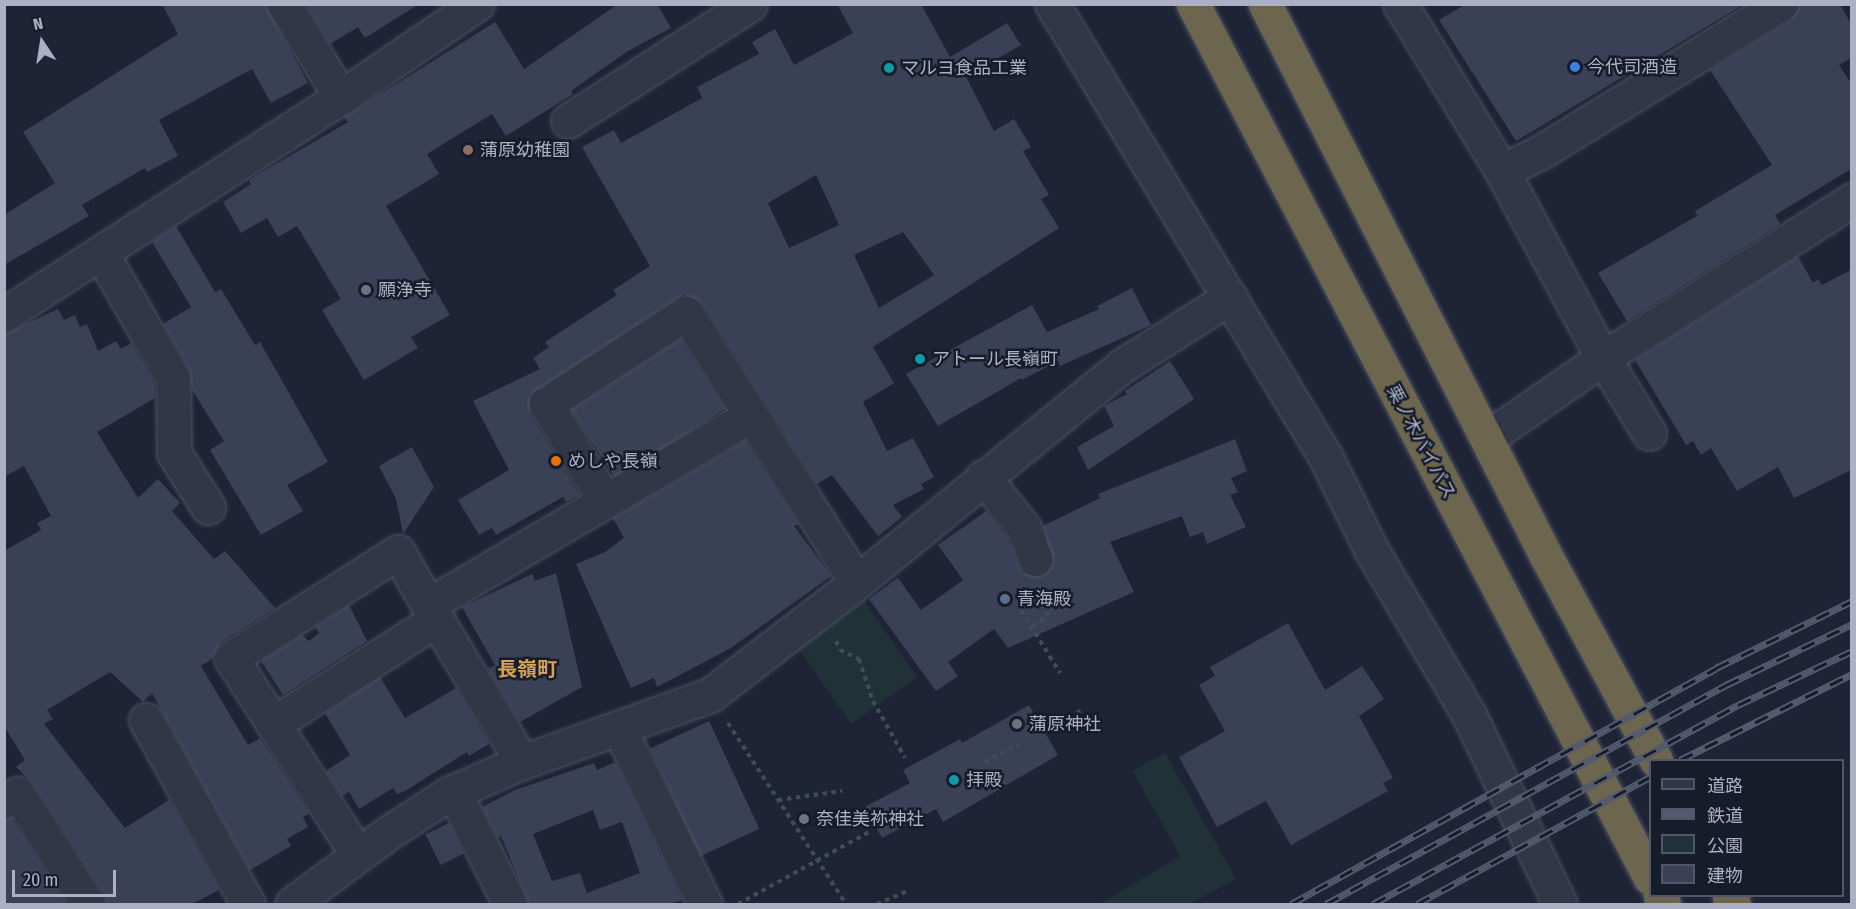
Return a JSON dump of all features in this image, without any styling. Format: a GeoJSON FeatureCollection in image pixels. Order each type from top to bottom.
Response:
{"type":"FeatureCollection","features":[{"type":"Feature","properties":{"kind":"highway","name":"栗ノ木バイパス"},"geometry":{"type":"LineString","coordinates":[[1193,4],[1649,876]]}},
{"type":"Feature","properties":{"kind":"highway"},"geometry":{"type":"LineString","coordinates":[[1265,4],[1487,438],[1655,759]]}},
{"type":"Feature","properties":{"kind":"street"},"geometry":{"type":"LineString","coordinates":[[284,4],[342,97]]}},
{"type":"Feature","properties":{"kind":"street"},"geometry":{"type":"LineString","coordinates":[[4,315],[342,97],[477,4]]}},
{"type":"Feature","properties":{"kind":"street"},"geometry":{"type":"LineString","coordinates":[[568,121],[750,4]]}},
{"type":"Feature","properties":{"kind":"street"},"geometry":{"type":"LineString","coordinates":[[1052,4],[1325,456],[1372,551],[1469,715],[1560,904]]}},
{"type":"Feature","properties":{"kind":"street"},"geometry":{"type":"LineString","coordinates":[[1400,4],[1502,171],[1603,358],[1649,433]]}},
{"type":"Feature","properties":{"kind":"street"},"geometry":{"type":"LineString","coordinates":[[1502,171],[1541,152],[1781,4]]}},
{"type":"Feature","properties":{"kind":"street"},"geometry":{"type":"LineString","coordinates":[[1487,438],[1603,358],[1851,200]]}},
{"type":"Feature","properties":{"kind":"street"},"geometry":{"type":"LineString","coordinates":[[101,253],[172,378],[174,453],[208,507]]}},
{"type":"Feature","properties":{"kind":"street"},"geometry":{"type":"LineString","coordinates":[[292,904],[358,855],[454,792],[522,762],[620,730],[710,695],[857,582],[1123,365],[1230,297]]}},
{"type":"Feature","properties":{"kind":"street"},"geometry":{"type":"LineString","coordinates":[[605,501],[546,404],[686,314],[857,582]]}},
{"type":"Feature","properties":{"kind":"street"},"geometry":{"type":"LineString","coordinates":[[273,724],[432,612],[605,501],[750,416]]}},
{"type":"Feature","properties":{"kind":"street"},"geometry":{"type":"LineString","coordinates":[[984,477],[1024,528],[1035,559]]}},
{"type":"Feature","properties":{"kind":"street"},"geometry":{"type":"LineString","coordinates":[[358,855],[231,658],[398,552],[522,762]]}},
{"type":"Feature","properties":{"kind":"street"},"geometry":{"type":"LineString","coordinates":[[146,720],[248,904]]}},
{"type":"Feature","properties":{"kind":"street"},"geometry":{"type":"LineString","coordinates":[[620,730],[705,904]]}},
{"type":"Feature","properties":{"kind":"street"},"geometry":{"type":"LineString","coordinates":[[454,792],[510,904]]}},
{"type":"Feature","properties":{"kind":"street"},"geometry":{"type":"LineString","coordinates":[[11,797],[88,904]]}},
{"type":"Feature","properties":{"kind":"path"},"geometry":{"type":"LineString","coordinates":[[820,609],[840,650],[859,659],[873,701],[905,758]]}},
{"type":"Feature","properties":{"kind":"path"},"geometry":{"type":"LineString","coordinates":[[1021,610],[1060,673]]}},
{"type":"Feature","properties":{"kind":"path"},"geometry":{"type":"LineString","coordinates":[[710,695],[846,904]]}},
{"type":"Feature","properties":{"kind":"path"},"geometry":{"type":"LineString","coordinates":[[1045,730],[1082,710]]}},
{"type":"Feature","properties":{"kind":"path"},"geometry":{"type":"LineString","coordinates":[[985,762],[1019,744]]}},
{"type":"Feature","properties":{"kind":"path"},"geometry":{"type":"LineString","coordinates":[[778,800],[842,791]]}},
{"type":"Feature","properties":{"kind":"path"},"geometry":{"type":"LineString","coordinates":[[738,904],[869,832]]}},
{"type":"Feature","properties":{"kind":"path"},"geometry":{"type":"LineString","coordinates":[[877,904],[907,891]]}},
{"type":"Feature","properties":{"kind":"green space"},"geometry":{"type":"Polygon","coordinates":[[[864,601],[917,677],[851,724],[798,647],[864,601]]]}},
{"type":"Feature","properties":{"kind":"green space"},"geometry":{"type":"Polygon","coordinates":[[[1165,753],[1236,879],[1189,904],[1100,904],[1180,856],[1133,771],[1165,753]]]}},
{"type":"Feature","properties":{"kind":"building"},"geometry":{"type":"Polygon","coordinates":[[[162,4],[265,4],[308,83],[271,103],[252,69],[159,120],[178,156],[147,172],[145,168],[82,205],[89,216],[4,265],[4,215],[55,183],[23,132],[178,34],[162,4]]]}},
{"type":"Feature","properties":{"kind":"building"},"geometry":{"type":"Polygon","coordinates":[[[306,4],[419,4],[365,38],[358,27],[330,44],[306,4]]]}},
{"type":"Feature","properties":{"kind":"building"},"geometry":{"type":"Polygon","coordinates":[[[618,4],[657,4],[671,28],[628,51],[571,91],[573,94],[506,136],[492,114],[427,154],[439,174],[386,206],[450,315],[411,337],[418,348],[364,380],[322,310],[341,299],[297,226],[278,237],[267,218],[241,233],[223,202],[251,184],[249,180],[348,122],[344,117],[495,22],[524,69],[618,4]]]}},
{"type":"Feature","properties":{"kind":"building"},"geometry":{"type":"Polygon","coordinates":[[[837,4],[921,4],[950,57],[1007,23],[1021,45],[966,77],[994,131],[1014,119],[1031,147],[1023,151],[1049,195],[1041,199],[1059,228],[873,347],[894,383],[863,402],[887,451],[913,438],[934,477],[921,484],[924,489],[893,505],[902,517],[878,536],[832,475],[817,484],[702,303],[684,294],[530,395],[530,414],[579,495],[566,502],[563,497],[496,535],[492,528],[479,535],[458,500],[509,470],[473,401],[540,369],[533,358],[549,347],[545,342],[617,295],[613,290],[650,266],[582,147],[614,130],[621,143],[702,98],[697,87],[759,54],[752,42],[775,29],[794,65],[853,33],[837,4]],[[816,175],[768,203],[789,248],[839,225],[816,175]],[[903,232],[854,255],[879,308],[934,275],[903,232]]]}},
{"type":"Feature","properties":{"kind":"building","name":"今代司酒造"},"geometry":{"type":"Polygon","coordinates":[[[1466,4],[1744,4],[1516,141],[1439,20],[1466,4]]]}},
{"type":"Feature","properties":{"kind":"building"},"geometry":{"type":"Polygon","coordinates":[[[1800,4],[1840,4],[1851,24],[1851,58],[1839,65],[1851,83],[1851,169],[1775,215],[1780,224],[1627,321],[1598,273],[1697,216],[1695,211],[1772,165],[1710,70],[1791,20],[1800,4]]]}},
{"type":"Feature","properties":{"kind":"building"},"geometry":{"type":"Polygon","coordinates":[[[176,226],[215,292],[221,289],[255,345],[260,342],[328,462],[287,485],[303,511],[261,535],[210,450],[224,441],[192,390],[189,369],[163,324],[191,307],[152,242],[176,226]]]}},
{"type":"Feature","properties":{"kind":"building"},"geometry":{"type":"Polygon","coordinates":[[[1798,256],[1813,283],[1818,279],[1822,285],[1851,270],[1851,470],[1794,498],[1778,467],[1737,491],[1711,448],[1701,455],[1693,441],[1686,445],[1635,360],[1798,256]]]}},
{"type":"Feature","properties":{"kind":"building"},"geometry":{"type":"Polygon","coordinates":[[[1132,288],[1151,325],[1060,366],[1058,361],[1022,380],[1021,378],[938,426],[906,374],[1032,305],[1047,332],[1099,309],[1097,306],[1132,288]]]}},
{"type":"Feature","properties":{"kind":"building"},"geometry":{"type":"Polygon","coordinates":[[[58,309],[64,320],[75,315],[80,327],[87,324],[98,351],[116,341],[121,349],[131,343],[154,383],[155,398],[97,432],[138,498],[158,479],[180,503],[172,511],[214,559],[225,551],[275,608],[221,642],[212,659],[201,666],[248,745],[260,738],[309,814],[303,817],[308,827],[287,839],[291,846],[250,870],[152,693],[143,702],[110,672],[47,710],[53,719],[44,724],[125,828],[169,800],[219,890],[192,904],[107,904],[104,894],[34,784],[16,767],[25,760],[4,726],[4,551],[41,530],[37,523],[51,516],[24,466],[4,477],[4,334],[58,309]]]}},
{"type":"Feature","properties":{"kind":"building"},"geometry":{"type":"Polygon","coordinates":[[[680,339],[725,409],[616,479],[571,410],[680,339]]]}},
{"type":"Feature","properties":{"kind":"building"},"geometry":{"type":"Polygon","coordinates":[[[1170,361],[1194,399],[1088,470],[1077,447],[1114,426],[1104,406],[1127,394],[1125,391],[1170,361]]]}},
{"type":"Feature","properties":{"kind":"building"},"geometry":{"type":"Polygon","coordinates":[[[1235,439],[1247,471],[1231,478],[1238,492],[1230,495],[1246,527],[1207,544],[1203,532],[1190,537],[1182,516],[1110,542],[1134,592],[1008,648],[994,629],[948,662],[958,676],[936,691],[869,599],[898,578],[921,610],[963,580],[938,545],[986,511],[1007,537],[1022,573],[1042,576],[1053,562],[1043,526],[1100,498],[1098,494],[1235,439]]]}},
{"type":"Feature","properties":{"kind":"building"},"geometry":{"type":"Polygon","coordinates":[[[745,441],[798,524],[794,526],[831,576],[731,648],[657,687],[654,678],[631,688],[576,564],[605,552],[624,538],[613,518],[745,441]]]}},
{"type":"Feature","properties":{"kind":"building"},"geometry":{"type":"Polygon","coordinates":[[[412,447],[434,487],[403,534],[396,499],[379,466],[412,447]]]}},
{"type":"Feature","properties":{"kind":"building"},"geometry":{"type":"Polygon","coordinates":[[[556,573],[582,687],[520,722],[488,669],[495,665],[462,607],[532,574],[535,581],[556,573]]]}},
{"type":"Feature","properties":{"kind":"building"},"geometry":{"type":"Polygon","coordinates":[[[349,605],[367,641],[283,695],[261,661],[302,635],[309,641],[319,633],[315,627],[349,605]]]}},
{"type":"Feature","properties":{"kind":"building"},"geometry":{"type":"Polygon","coordinates":[[[1288,623],[1325,690],[1362,666],[1384,699],[1359,716],[1393,778],[1383,783],[1388,791],[1291,845],[1266,801],[1217,827],[1179,757],[1225,731],[1199,685],[1215,676],[1210,667],[1288,623]]]}},
{"type":"Feature","properties":{"kind":"building"},"geometry":{"type":"Polygon","coordinates":[[[380,677],[405,718],[456,688],[489,744],[469,756],[467,752],[405,791],[397,794],[393,788],[359,809],[349,792],[342,796],[326,771],[350,755],[325,713],[380,677]]]}},
{"type":"Feature","properties":{"kind":"building"},"geometry":{"type":"Polygon","coordinates":[[[1029,705],[1058,755],[943,822],[936,809],[882,838],[865,807],[910,783],[903,770],[960,739],[962,743],[1029,705]]]}},
{"type":"Feature","properties":{"kind":"building"},"geometry":{"type":"Polygon","coordinates":[[[709,721],[759,829],[700,856],[650,748],[709,721]]]}},
{"type":"Feature","properties":{"kind":"building"},"geometry":{"type":"Polygon","coordinates":[[[615,762],[682,900],[669,904],[529,904],[501,836],[498,838],[482,807],[515,790],[594,763],[597,770],[615,762]],[[593,810],[533,834],[552,881],[580,873],[587,893],[640,873],[622,822],[600,830],[593,810]]]}},
{"type":"Feature","properties":{"kind":"building"},"geometry":{"type":"Polygon","coordinates":[[[11,818],[66,904],[4,904],[4,819],[11,818]]]}},
{"type":"Feature","properties":{"kind":"building"},"geometry":{"type":"Polygon","coordinates":[[[449,823],[464,854],[441,865],[426,834],[449,823]]]}},
{"type":"Feature","properties":{"kind":"railway"},"geometry":{"type":"LineString","coordinates":[[1291,904],[1716,668],[1852,601]]}},
{"type":"Feature","properties":{"kind":"railway"},"geometry":{"type":"LineString","coordinates":[[1326,904],[1726,685],[1852,624]]}},
{"type":"Feature","properties":{"kind":"railway"},"geometry":{"type":"LineString","coordinates":[[1373,904],[1738,705],[1852,651]]}},
{"type":"Feature","properties":{"kind":"railway"},"geometry":{"type":"LineString","coordinates":[[1682,759],[1852,674]]}},
{"type":"Feature","properties":{"kind":"railway"},"geometry":{"type":"LineString","coordinates":[[1417,904],[1649,778]]}},
{"type":"Feature","properties":{"kind":"place","name":"今代司酒造"},"geometry":{"type":"Point","coordinates":[1575,67]}},
{"type":"Feature","properties":{"kind":"place","name":"マルヨ食品工業"},"geometry":{"type":"Point","coordinates":[889,68]}},
{"type":"Feature","properties":{"kind":"place","name":"蒲原幼稚園"},"geometry":{"type":"Point","coordinates":[468,150]}},
{"type":"Feature","properties":{"kind":"place","name":"願浄寺"},"geometry":{"type":"Point","coordinates":[366,290]}},
{"type":"Feature","properties":{"kind":"place","name":"アトール長嶺町"},"geometry":{"type":"Point","coordinates":[920,359]}},
{"type":"Feature","properties":{"kind":"place","name":"めしや長嶺"},"geometry":{"type":"Point","coordinates":[556,461]}},
{"type":"Feature","properties":{"kind":"place","name":"青海殿"},"geometry":{"type":"Point","coordinates":[1005,599]}},
{"type":"Feature","properties":{"kind":"place","name":"蒲原神社"},"geometry":{"type":"Point","coordinates":[1017,724]}},
{"type":"Feature","properties":{"kind":"place","name":"拝殿"},"geometry":{"type":"Point","coordinates":[954,780]}},
{"type":"Feature","properties":{"kind":"place","name":"奈佳美祢神社"},"geometry":{"type":"Point","coordinates":[804,819]}},
{"type":"Feature","properties":{"kind":"district","name":"長嶺町"},"geometry":{"type":"Point","coordinates":[527,669]}}]}
